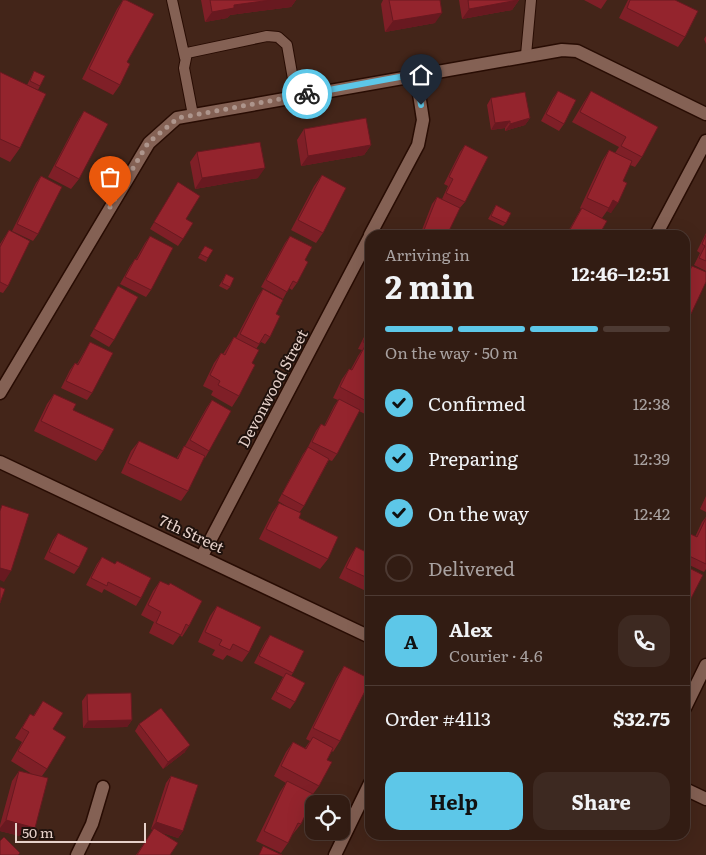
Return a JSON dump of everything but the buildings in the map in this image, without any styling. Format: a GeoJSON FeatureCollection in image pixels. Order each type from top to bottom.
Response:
{"type":"FeatureCollection","features":[{"type":"Feature","properties":{"kind":"street"},"geometry":{"type":"LineString","coordinates":[[0,393],[148,143],[178,118],[416,74],[562,50],[577,51],[706,114]]}},
{"type":"Feature","properties":{"kind":"street","name":"Devonwood Street"},"geometry":{"type":"LineString","coordinates":[[373,230],[418,145],[423,120],[416,74]]}},
{"type":"Feature","properties":{"kind":"street"},"geometry":{"type":"LineString","coordinates":[[659,230],[706,141]]}},
{"type":"Feature","properties":{"kind":"street","name":"Devonwood Street"},"geometry":{"type":"LineString","coordinates":[[202,556],[365,245]]}},
{"type":"Feature","properties":{"kind":"street","name":"7th Street"},"geometry":{"type":"LineString","coordinates":[[0,462],[365,635]]}},
{"type":"Feature","properties":{"kind":"street"},"geometry":{"type":"LineString","coordinates":[[690,698],[706,665]]}},
{"type":"Feature","properties":{"kind":"street"},"geometry":{"type":"LineString","coordinates":[[76,855],[92,824],[104,787]]}},
{"type":"Feature","properties":{"kind":"street"},"geometry":{"type":"LineString","coordinates":[[690,791],[706,799]]}},
{"type":"Feature","properties":{"kind":"street"},"geometry":{"type":"LineString","coordinates":[[335,855],[365,793]]}},
{"type":"Feature","properties":{"kind":"lane"},"geometry":{"type":"LineString","coordinates":[[172,0],[185,58],[184,68],[193,115]]}},
{"type":"Feature","properties":{"kind":"lane"},"geometry":{"type":"LineString","coordinates":[[526,55],[531,0]]}},
{"type":"Feature","properties":{"kind":"lane"},"geometry":{"type":"LineString","coordinates":[[185,58],[192,50],[267,36],[278,36],[287,45],[296,96]]}},
{"type":"Feature","properties":{"kind":"way so far"},"geometry":{"type":"LineString","coordinates":[[110,207],[148,143],[178,118],[307,94]]}},
{"type":"Feature","properties":{"kind":"route"},"geometry":{"type":"LineString","coordinates":[[307,94],[416,74],[421,105]]}}]}
